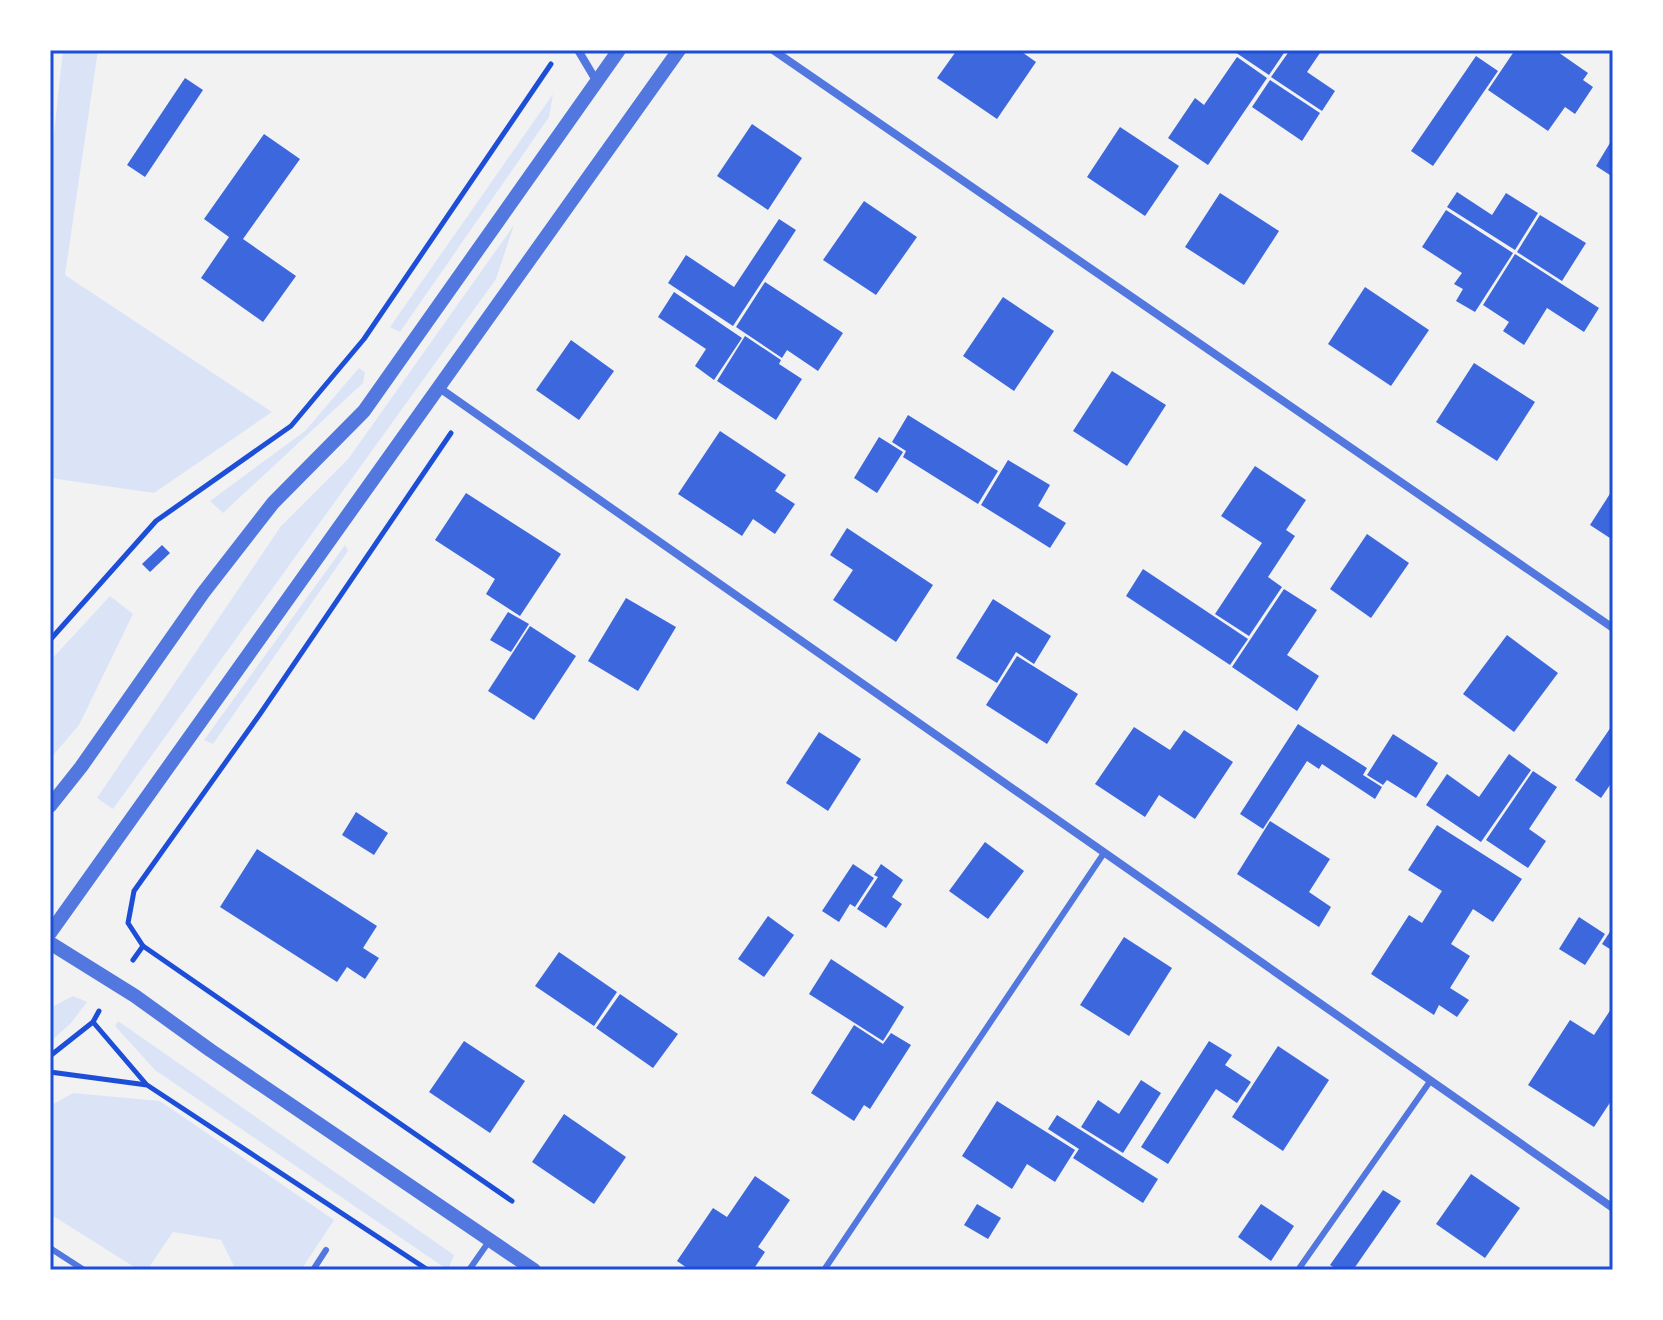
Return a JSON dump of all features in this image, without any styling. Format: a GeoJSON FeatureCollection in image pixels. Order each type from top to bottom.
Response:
{"type":"FeatureCollection","features":[{"type":"Feature","properties":{"kind":"street"},"geometry":{"type":"LineString","coordinates":[[578,50],[597,82]]}},
{"type":"Feature","properties":{"kind":"street"},"geometry":{"type":"LineString","coordinates":[[50,806],[81,767],[203,593],[273,503],[364,411],[619,50]]}},
{"type":"Feature","properties":{"kind":"street"},"geometry":{"type":"LineString","coordinates":[[50,933],[679,50]]}},
{"type":"Feature","properties":{"kind":"street"},"geometry":{"type":"LineString","coordinates":[[773,50],[1613,628]]}},
{"type":"Feature","properties":{"kind":"street"},"geometry":{"type":"LineString","coordinates":[[438,387],[1613,1208]]}},
{"type":"Feature","properties":{"kind":"street"},"geometry":{"type":"LineString","coordinates":[[50,943],[116,984],[534,1270]]}},
{"type":"Feature","properties":{"kind":"lane"},"geometry":{"type":"LineString","coordinates":[[824,1270],[1104,853]]}},
{"type":"Feature","properties":{"kind":"lane"},"geometry":{"type":"LineString","coordinates":[[1298,1270],[1431,1080]]}},
{"type":"Feature","properties":{"kind":"lane"},"geometry":{"type":"LineString","coordinates":[[469,1270],[490,1240]]}},
{"type":"Feature","properties":{"kind":"lane"},"geometry":{"type":"LineString","coordinates":[[50,1248],[84,1270]]}},
{"type":"Feature","properties":{"kind":"lane"},"geometry":{"type":"LineString","coordinates":[[313,1270],[326,1250]]}},
{"type":"Feature","properties":{"kind":"path"},"geometry":{"type":"LineString","coordinates":[[50,640],[156,521],[291,426],[364,339],[551,63]]}},
{"type":"Feature","properties":{"kind":"path"},"geometry":{"type":"LineString","coordinates":[[468,409],[260,714],[134,891],[128,923],[143,946],[512,1201]]}},
{"type":"Feature","properties":{"kind":"path"},"geometry":{"type":"LineString","coordinates":[[50,1056],[93,1022],[143,946]]}},
{"type":"Feature","properties":{"kind":"path"},"geometry":{"type":"LineString","coordinates":[[93,1022],[147,1085],[428,1270]]}},
{"type":"Feature","properties":{"kind":"path"},"geometry":{"type":"LineString","coordinates":[[50,1072],[147,1085]]}},
{"type":"Feature","properties":{"kind":"shaded area"},"geometry":{"type":"Polygon","coordinates":[[[63,50],[98,50],[65,275],[272,412],[154,493],[50,478],[50,171],[63,50]]]}},
{"type":"Feature","properties":{"kind":"shaded area"},"geometry":{"type":"Polygon","coordinates":[[[553,94],[549,117],[400,332],[390,327],[553,94]]]}},
{"type":"Feature","properties":{"kind":"shaded area"},"geometry":{"type":"Polygon","coordinates":[[[514,225],[496,279],[113,809],[97,798],[281,526],[349,458],[514,225]]]}},
{"type":"Feature","properties":{"kind":"shaded area"},"geometry":{"type":"Polygon","coordinates":[[[359,368],[365,372],[363,383],[223,513],[210,501],[305,431],[359,368]]]}},
{"type":"Feature","properties":{"kind":"shaded area"},"geometry":{"type":"Polygon","coordinates":[[[345,545],[348,551],[213,744],[204,740],[345,545]]]}},
{"type":"Feature","properties":{"kind":"shaded area"},"geometry":{"type":"Polygon","coordinates":[[[110,596],[133,614],[79,725],[50,759],[50,661],[110,596]]]}},
{"type":"Feature","properties":{"kind":"shaded area"},"geometry":{"type":"Polygon","coordinates":[[[73,996],[87,1002],[71,1023],[50,1042],[50,1008],[73,996]]]}},
{"type":"Feature","properties":{"kind":"shaded area"},"geometry":{"type":"Polygon","coordinates":[[[118,1021],[454,1255],[448,1270],[155,1070],[115,1026],[118,1021]]]}},
{"type":"Feature","properties":{"kind":"shaded area"},"geometry":{"type":"Polygon","coordinates":[[[73,1093],[160,1101],[334,1220],[301,1270],[236,1270],[221,1240],[173,1232],[147,1270],[139,1270],[50,1214],[50,1106],[73,1093]]]}},
{"type":"Feature","properties":{"kind":"building"},"geometry":{"type":"Polygon","coordinates":[[[957,50],[1019,50],[1036,62],[997,119],[937,78],[957,50]]]}},
{"type":"Feature","properties":{"kind":"building"},"geometry":{"type":"Polygon","coordinates":[[[1232,50],[1286,50],[1269,75],[1232,50]]]}},
{"type":"Feature","properties":{"kind":"building"},"geometry":{"type":"Polygon","coordinates":[[[1290,50],[1322,50],[1307,72],[1335,91],[1322,111],[1271,77],[1290,50]]]}},
{"type":"Feature","properties":{"kind":"building"},"geometry":{"type":"Polygon","coordinates":[[[1515,50],[1555,50],[1588,73],[1583,80],[1593,87],[1575,114],[1565,107],[1548,131],[1488,90],[1515,50]]]}},
{"type":"Feature","properties":{"kind":"building"},"geometry":{"type":"Polygon","coordinates":[[[1476,56],[1498,71],[1433,166],[1411,151],[1476,56]]]}},
{"type":"Feature","properties":{"kind":"building"},"geometry":{"type":"Polygon","coordinates":[[[1237,57],[1267,78],[1208,165],[1168,138],[1195,98],[1204,105],[1237,57]]]}},
{"type":"Feature","properties":{"kind":"building"},"geometry":{"type":"Polygon","coordinates":[[[185,78],[203,90],[145,177],[127,165],[185,78]]]}},
{"type":"Feature","properties":{"kind":"building"},"geometry":{"type":"Polygon","coordinates":[[[1270,80],[1320,113],[1302,141],[1252,107],[1270,80]]]}},
{"type":"Feature","properties":{"kind":"building"},"geometry":{"type":"Polygon","coordinates":[[[752,124],[802,158],[768,210],[717,176],[752,124]]]}},
{"type":"Feature","properties":{"kind":"building"},"geometry":{"type":"Polygon","coordinates":[[[1120,127],[1179,166],[1145,216],[1087,177],[1120,127]]]}},
{"type":"Feature","properties":{"kind":"building"},"geometry":{"type":"Polygon","coordinates":[[[264,134],[300,159],[243,239],[296,276],[263,322],[201,278],[229,237],[204,219],[264,134]]]}},
{"type":"Feature","properties":{"kind":"building"},"geometry":{"type":"Polygon","coordinates":[[[1613,138],[1613,177],[1596,166],[1613,138]]]}},
{"type":"Feature","properties":{"kind":"building"},"geometry":{"type":"Polygon","coordinates":[[[1457,192],[1492,215],[1506,193],[1538,213],[1515,250],[1447,207],[1457,192]]]}},
{"type":"Feature","properties":{"kind":"building"},"geometry":{"type":"Polygon","coordinates":[[[1220,193],[1279,231],[1244,285],[1185,247],[1220,193]]]}},
{"type":"Feature","properties":{"kind":"building"},"geometry":{"type":"Polygon","coordinates":[[[864,201],[917,237],[876,295],[823,260],[864,201]]]}},
{"type":"Feature","properties":{"kind":"building"},"geometry":{"type":"Polygon","coordinates":[[[1446,210],[1513,253],[1475,312],[1456,301],[1463,289],[1454,284],[1462,273],[1422,247],[1446,210]]]}},
{"type":"Feature","properties":{"kind":"building"},"geometry":{"type":"Polygon","coordinates":[[[1540,215],[1586,243],[1562,281],[1517,252],[1540,215]]]}},
{"type":"Feature","properties":{"kind":"building"},"geometry":{"type":"Polygon","coordinates":[[[779,219],[796,230],[733,326],[668,283],[686,255],[734,287],[779,219]]]}},
{"type":"Feature","properties":{"kind":"building"},"geometry":{"type":"Polygon","coordinates":[[[1515,254],[1599,308],[1584,332],[1547,308],[1524,345],[1503,331],[1509,322],[1483,305],[1515,254]]]}},
{"type":"Feature","properties":{"kind":"building"},"geometry":{"type":"Polygon","coordinates":[[[765,282],[843,333],[818,371],[787,350],[782,358],[736,327],[765,282]]]}},
{"type":"Feature","properties":{"kind":"building"},"geometry":{"type":"Polygon","coordinates":[[[1365,287],[1429,330],[1391,386],[1328,344],[1365,287]]]}},
{"type":"Feature","properties":{"kind":"building"},"geometry":{"type":"Polygon","coordinates":[[[674,292],[742,338],[714,380],[695,366],[706,349],[658,317],[674,292]]]}},
{"type":"Feature","properties":{"kind":"building"},"geometry":{"type":"Polygon","coordinates":[[[1003,297],[1054,331],[1014,391],[963,356],[1003,297]]]}},
{"type":"Feature","properties":{"kind":"building"},"geometry":{"type":"Polygon","coordinates":[[[745,336],[781,360],[779,364],[802,379],[776,420],[717,381],[745,336]]]}},
{"type":"Feature","properties":{"kind":"building"},"geometry":{"type":"Polygon","coordinates":[[[571,340],[614,371],[579,420],[536,390],[571,340]]]}},
{"type":"Feature","properties":{"kind":"building"},"geometry":{"type":"Polygon","coordinates":[[[1474,363],[1535,402],[1497,461],[1436,422],[1474,363]]]}},
{"type":"Feature","properties":{"kind":"building"},"geometry":{"type":"Polygon","coordinates":[[[1112,371],[1166,405],[1127,466],[1073,431],[1112,371]]]}},
{"type":"Feature","properties":{"kind":"building"},"geometry":{"type":"Polygon","coordinates":[[[908,415],[998,471],[978,504],[903,457],[906,451],[892,442],[908,415]]]}},
{"type":"Feature","properties":{"kind":"building"},"geometry":{"type":"Polygon","coordinates":[[[720,431],[786,475],[775,491],[795,504],[775,534],[753,519],[742,536],[678,494],[720,431]]]}},
{"type":"Feature","properties":{"kind":"building"},"geometry":{"type":"Polygon","coordinates":[[[879,437],[903,452],[877,493],[854,478],[879,437]]]}},
{"type":"Feature","properties":{"kind":"building"},"geometry":{"type":"Polygon","coordinates":[[[1008,460],[1050,485],[1038,506],[1066,523],[1050,548],[981,505],[1008,460]]]}},
{"type":"Feature","properties":{"kind":"building"},"geometry":{"type":"Polygon","coordinates":[[[1255,466],[1306,500],[1286,530],[1295,536],[1268,577],[1282,587],[1249,636],[1215,614],[1262,543],[1221,516],[1255,466]]]}},
{"type":"Feature","properties":{"kind":"building"},"geometry":{"type":"Polygon","coordinates":[[[1613,489],[1613,540],[1590,525],[1613,489]]]}},
{"type":"Feature","properties":{"kind":"building"},"geometry":{"type":"Polygon","coordinates":[[[466,493],[561,554],[520,616],[486,594],[495,579],[435,540],[466,493]]]}},
{"type":"Feature","properties":{"kind":"building"},"geometry":{"type":"Polygon","coordinates":[[[847,528],[933,585],[896,642],[833,600],[853,570],[830,555],[847,528]]]}},
{"type":"Feature","properties":{"kind":"building"},"geometry":{"type":"Polygon","coordinates":[[[1367,534],[1409,563],[1371,618],[1330,589],[1367,534]]]}},
{"type":"Feature","properties":{"kind":"building"},"geometry":{"type":"Polygon","coordinates":[[[162,545],[170,553],[150,572],[142,564],[162,545]]]}},
{"type":"Feature","properties":{"kind":"building"},"geometry":{"type":"Polygon","coordinates":[[[1143,569],[1248,639],[1230,665],[1126,596],[1143,569]]]}},
{"type":"Feature","properties":{"kind":"building"},"geometry":{"type":"Polygon","coordinates":[[[1284,589],[1317,610],[1287,655],[1319,676],[1297,711],[1232,667],[1284,589]]]}},
{"type":"Feature","properties":{"kind":"building"},"geometry":{"type":"Polygon","coordinates":[[[626,598],[676,627],[638,691],[588,661],[626,598]]]}},
{"type":"Feature","properties":{"kind":"building"},"geometry":{"type":"Polygon","coordinates":[[[993,599],[1051,636],[1034,664],[1016,652],[997,683],[956,658],[993,599]]]}},
{"type":"Feature","properties":{"kind":"building"},"geometry":{"type":"Polygon","coordinates":[[[508,612],[529,624],[511,652],[490,640],[508,612]]]}},
{"type":"Feature","properties":{"kind":"building"},"geometry":{"type":"Polygon","coordinates":[[[530,626],[576,656],[534,720],[488,691],[530,626]]]}},
{"type":"Feature","properties":{"kind":"building"},"geometry":{"type":"Polygon","coordinates":[[[1507,635],[1558,673],[1514,732],[1463,694],[1507,635]]]}},
{"type":"Feature","properties":{"kind":"building"},"geometry":{"type":"Polygon","coordinates":[[[1017,656],[1078,694],[1047,744],[986,705],[1017,656]]]}},
{"type":"Feature","properties":{"kind":"building"},"geometry":{"type":"Polygon","coordinates":[[[1298,724],[1367,768],[1363,775],[1382,787],[1375,799],[1322,764],[1319,769],[1307,761],[1263,829],[1240,814],[1298,724]]]}},
{"type":"Feature","properties":{"kind":"building"},"geometry":{"type":"Polygon","coordinates":[[[1613,724],[1613,788],[1610,785],[1601,798],[1575,780],[1613,724]]]}},
{"type":"Feature","properties":{"kind":"building"},"geometry":{"type":"Polygon","coordinates":[[[1134,727],[1170,750],[1184,730],[1233,762],[1195,819],[1159,795],[1145,817],[1095,784],[1134,727]]]}},
{"type":"Feature","properties":{"kind":"building"},"geometry":{"type":"Polygon","coordinates":[[[819,732],[861,759],[828,811],[786,783],[819,732]]]}},
{"type":"Feature","properties":{"kind":"building"},"geometry":{"type":"Polygon","coordinates":[[[1393,734],[1438,763],[1416,798],[1387,780],[1383,785],[1367,775],[1393,734]]]}},
{"type":"Feature","properties":{"kind":"building"},"geometry":{"type":"Polygon","coordinates":[[[1509,754],[1531,770],[1481,842],[1426,805],[1447,774],[1479,797],[1509,754]]]}},
{"type":"Feature","properties":{"kind":"building"},"geometry":{"type":"Polygon","coordinates":[[[1533,771],[1557,787],[1529,829],[1546,841],[1528,868],[1486,840],[1533,771]]]}},
{"type":"Feature","properties":{"kind":"building"},"geometry":{"type":"Polygon","coordinates":[[[356,812],[388,833],[374,855],[342,835],[356,812]]]}},
{"type":"Feature","properties":{"kind":"building"},"geometry":{"type":"Polygon","coordinates":[[[1270,821],[1330,859],[1309,892],[1331,907],[1319,927],[1237,874],[1270,821]]]}},
{"type":"Feature","properties":{"kind":"building"},"geometry":{"type":"Polygon","coordinates":[[[1437,825],[1522,879],[1493,922],[1473,909],[1451,944],[1470,956],[1450,988],[1469,1000],[1457,1017],[1439,1005],[1434,1015],[1371,974],[1409,915],[1422,923],[1442,891],[1408,870],[1437,825]]]}},
{"type":"Feature","properties":{"kind":"building"},"geometry":{"type":"Polygon","coordinates":[[[985,842],[1024,871],[988,919],[949,891],[985,842]]]}},
{"type":"Feature","properties":{"kind":"building"},"geometry":{"type":"Polygon","coordinates":[[[257,849],[377,926],[363,948],[379,958],[365,979],[347,967],[337,982],[220,907],[257,849]]]}},
{"type":"Feature","properties":{"kind":"building"},"geometry":{"type":"Polygon","coordinates":[[[853,864],[874,878],[855,907],[850,904],[839,922],[822,911],[853,864]]]}},
{"type":"Feature","properties":{"kind":"building"},"geometry":{"type":"Polygon","coordinates":[[[881,864],[903,880],[892,897],[902,904],[886,928],[857,909],[878,877],[874,875],[881,864]]]}},
{"type":"Feature","properties":{"kind":"building"},"geometry":{"type":"Polygon","coordinates":[[[768,916],[794,935],[764,977],[738,959],[768,916]]]}},
{"type":"Feature","properties":{"kind":"building"},"geometry":{"type":"Polygon","coordinates":[[[1579,917],[1605,934],[1585,965],[1559,949],[1579,917]]]}},
{"type":"Feature","properties":{"kind":"building"},"geometry":{"type":"Polygon","coordinates":[[[1613,927],[1613,951],[1602,944],[1613,927]]]}},
{"type":"Feature","properties":{"kind":"building"},"geometry":{"type":"Polygon","coordinates":[[[1124,937],[1172,968],[1129,1036],[1080,1005],[1124,937]]]}},
{"type":"Feature","properties":{"kind":"building"},"geometry":{"type":"Polygon","coordinates":[[[559,952],[617,992],[594,1026],[535,986],[559,952]]]}},
{"type":"Feature","properties":{"kind":"building"},"geometry":{"type":"Polygon","coordinates":[[[831,959],[904,1007],[883,1041],[809,994],[831,959]]]}},
{"type":"Feature","properties":{"kind":"building"},"geometry":{"type":"Polygon","coordinates":[[[620,994],[678,1034],[653,1068],[596,1028],[620,994]]]}},
{"type":"Feature","properties":{"kind":"building"},"geometry":{"type":"Polygon","coordinates":[[[1613,1006],[1613,1098],[1594,1127],[1528,1085],[1570,1020],[1594,1035],[1613,1006]]]}},
{"type":"Feature","properties":{"kind":"building"},"geometry":{"type":"Polygon","coordinates":[[[854,1025],[883,1044],[891,1033],[911,1045],[870,1109],[864,1105],[854,1121],[811,1093],[854,1025]]]}},
{"type":"Feature","properties":{"kind":"building"},"geometry":{"type":"Polygon","coordinates":[[[464,1041],[525,1081],[490,1133],[429,1092],[464,1041]]]}},
{"type":"Feature","properties":{"kind":"building"},"geometry":{"type":"Polygon","coordinates":[[[1209,1041],[1232,1055],[1225,1065],[1251,1082],[1237,1103],[1216,1089],[1168,1164],[1141,1147],[1209,1041]]]}},
{"type":"Feature","properties":{"kind":"building"},"geometry":{"type":"Polygon","coordinates":[[[1278,1046],[1329,1080],[1283,1151],[1232,1117],[1278,1046]]]}},
{"type":"Feature","properties":{"kind":"building"},"geometry":{"type":"Polygon","coordinates":[[[1141,1080],[1161,1093],[1123,1153],[1081,1127],[1098,1100],[1119,1114],[1141,1080]]]}},
{"type":"Feature","properties":{"kind":"building"},"geometry":{"type":"Polygon","coordinates":[[[997,1101],[1075,1150],[1055,1182],[1027,1164],[1012,1189],[962,1156],[997,1101]]]}},
{"type":"Feature","properties":{"kind":"building"},"geometry":{"type":"Polygon","coordinates":[[[564,1114],[626,1157],[594,1204],[532,1162],[564,1114]]]}},
{"type":"Feature","properties":{"kind":"building"},"geometry":{"type":"Polygon","coordinates":[[[1057,1115],[1158,1179],[1143,1203],[1073,1158],[1079,1149],[1048,1129],[1057,1115]]]}},
{"type":"Feature","properties":{"kind":"building"},"geometry":{"type":"Polygon","coordinates":[[[1471,1174],[1520,1208],[1485,1258],[1436,1224],[1471,1174]]]}},
{"type":"Feature","properties":{"kind":"building"},"geometry":{"type":"Polygon","coordinates":[[[755,1176],[790,1200],[758,1247],[765,1252],[753,1270],[690,1270],[677,1261],[713,1208],[727,1217],[755,1176]]]}},
{"type":"Feature","properties":{"kind":"building"},"geometry":{"type":"Polygon","coordinates":[[[1383,1190],[1401,1201],[1353,1270],[1338,1270],[1330,1265],[1383,1190]]]}},
{"type":"Feature","properties":{"kind":"building"},"geometry":{"type":"Polygon","coordinates":[[[977,1204],[1001,1218],[988,1239],[964,1225],[977,1204]]]}},
{"type":"Feature","properties":{"kind":"building"},"geometry":{"type":"Polygon","coordinates":[[[1261,1204],[1294,1226],[1271,1261],[1238,1237],[1261,1204]]]}}]}
